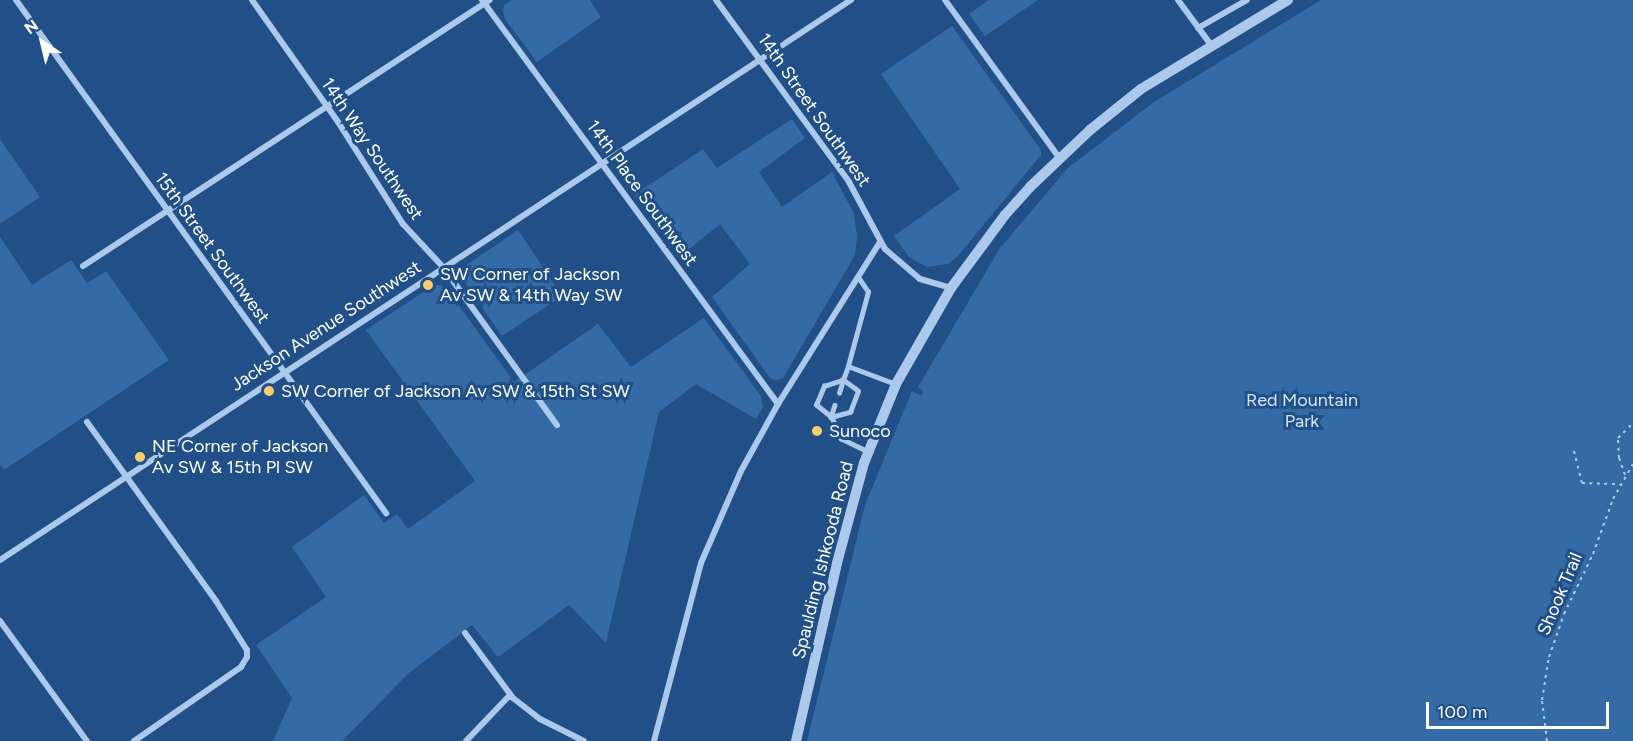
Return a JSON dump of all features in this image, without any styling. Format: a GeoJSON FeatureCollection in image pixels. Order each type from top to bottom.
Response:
{"type":"FeatureCollection","features":[{"type":"Feature","properties":{"kind":"street","name":"15th Street Southwest"},"geometry":{"type":"LineString","coordinates":[[16,0],[386,513]]}},
{"type":"Feature","properties":{"kind":"street","name":"14th Way Southwest"},"geometry":{"type":"LineString","coordinates":[[252,0],[327,106],[403,224],[443,267],[557,425]]}},
{"type":"Feature","properties":{"kind":"street","name":"14th Street Southwest"},"geometry":{"type":"LineString","coordinates":[[716,0],[849,182],[880,242],[895,261],[920,279],[951,288]]}},
{"type":"Feature","properties":{"kind":"street","name":"Jackson Avenue Southwest"},"geometry":{"type":"LineString","coordinates":[[0,560],[851,0]]}},
{"type":"Feature","properties":{"kind":"street"},"geometry":{"type":"LineString","coordinates":[[945,0],[1060,159]]}},
{"type":"Feature","properties":{"kind":"street"},"geometry":{"type":"LineString","coordinates":[[1178,0],[1210,45]]}},
{"type":"Feature","properties":{"kind":"street"},"geometry":{"type":"LineString","coordinates":[[1198,28],[1247,0]]}},
{"type":"Feature","properties":{"kind":"street","name":"Spaulding Ishkooda Road"},"geometry":{"type":"LineString","coordinates":[[796,741],[837,563],[868,452],[896,384],[951,288],[1005,215],[1060,159],[1141,89],[1210,45],[1288,0]]}},
{"type":"Feature","properties":{"kind":"street"},"geometry":{"type":"LineString","coordinates":[[83,266],[486,1]]}},
{"type":"Feature","properties":{"kind":"street","name":"14th Place Southwest"},"geometry":{"type":"LineString","coordinates":[[486,1],[601,163],[778,404]]}},
{"type":"Feature","properties":{"kind":"street"},"geometry":{"type":"LineString","coordinates":[[654,741],[701,562],[741,471],[778,404],[880,242]]}},
{"type":"Feature","properties":{"kind":"street"},"geometry":{"type":"LineString","coordinates":[[87,422],[216,601],[247,650],[247,657],[234,673],[134,741]]}},
{"type":"Feature","properties":{"kind":"street"},"geometry":{"type":"LineString","coordinates":[[0,621],[87,741]]}},
{"type":"Feature","properties":{"kind":"street"},"geometry":{"type":"LineString","coordinates":[[465,633],[510,695],[540,719],[584,741]]}},
{"type":"Feature","properties":{"kind":"street"},"geometry":{"type":"LineString","coordinates":[[466,741],[510,695]]}},
{"type":"Feature","properties":{"kind":"lane"},"geometry":{"type":"LineString","coordinates":[[839,393],[868,292],[858,277]]}},
{"type":"Feature","properties":{"kind":"lane"},"geometry":{"type":"LineString","coordinates":[[848,366],[896,384]]}},
{"type":"Feature","properties":{"kind":"lane"},"geometry":{"type":"LineString","coordinates":[[831,417],[850,412],[858,391],[843,380]]}},
{"type":"Feature","properties":{"kind":"lane"},"geometry":{"type":"LineString","coordinates":[[843,380],[824,386],[816,405],[831,417],[841,439],[868,452]]}},
{"type":"Feature","properties":{"kind":"lane"},"geometry":{"type":"LineString","coordinates":[[831,417],[836,405]]}},
{"type":"Feature","properties":{"kind":"path"},"geometry":{"type":"LineString","coordinates":[[1625,475],[1619,458],[1618,438],[1625,428],[1633,423]]}},
{"type":"Feature","properties":{"kind":"path"},"geometry":{"type":"LineString","coordinates":[[1574,451],[1582,483],[1620,484]]}},
{"type":"Feature","properties":{"kind":"path","name":"Shook Trail"},"geometry":{"type":"LineString","coordinates":[[1547,741],[1542,700],[1549,657],[1564,614],[1593,554],[1620,484],[1633,464]]}},
{"type":"Feature","properties":{"kind":"green space"},"geometry":{"type":"Polygon","coordinates":[[[511,0],[590,0],[601,17],[537,62],[505,19],[504,5],[511,0]]]}},
{"type":"Feature","properties":{"kind":"green space"},"geometry":{"type":"Polygon","coordinates":[[[989,0],[1038,0],[985,36],[969,14],[989,0]]]}},
{"type":"Feature","properties":{"kind":"green space","name":"Red Mountain Park"},"geometry":{"type":"Polygon","coordinates":[[[1321,0],[1633,0],[1633,741],[807,741],[865,505],[912,391],[922,396],[923,391],[918,387],[1000,248],[1068,168],[1154,102],[1321,0]]]}},
{"type":"Feature","properties":{"kind":"green space"},"geometry":{"type":"Polygon","coordinates":[[[952,26],[1041,150],[1041,155],[957,257],[948,264],[927,267],[909,257],[894,236],[960,189],[881,74],[952,26]]]}},
{"type":"Feature","properties":{"kind":"green space"},"geometry":{"type":"Polygon","coordinates":[[[792,119],[805,138],[759,172],[782,207],[832,172],[854,214],[857,237],[855,255],[783,378],[776,380],[770,378],[712,297],[750,264],[720,224],[681,256],[634,195],[703,149],[717,168],[792,119]]]}},
{"type":"Feature","properties":{"kind":"green space"},"geometry":{"type":"Polygon","coordinates":[[[0,139],[40,197],[0,224],[0,139]]]}},
{"type":"Feature","properties":{"kind":"green space"},"geometry":{"type":"Polygon","coordinates":[[[518,230],[562,296],[502,336],[461,277],[462,268],[518,230]]]}},
{"type":"Feature","properties":{"kind":"green space"},"geometry":{"type":"Polygon","coordinates":[[[0,237],[32,285],[71,260],[87,283],[106,271],[169,360],[4,470],[0,465],[0,237]]]}},
{"type":"Feature","properties":{"kind":"green space"},"geometry":{"type":"Polygon","coordinates":[[[434,285],[441,285],[450,293],[514,382],[598,324],[631,367],[704,318],[761,396],[763,407],[756,419],[696,384],[659,412],[606,643],[569,605],[498,657],[472,625],[409,673],[342,741],[273,741],[292,698],[256,645],[326,597],[292,547],[364,495],[384,523],[397,514],[408,529],[475,481],[366,330],[434,285]]]}},
{"type":"Feature","properties":{"kind":"place","name":"SW Corner of Jackson Av SW & 14th Way SW"},"geometry":{"type":"Point","coordinates":[428,285]}},
{"type":"Feature","properties":{"kind":"place","name":"SW Corner of Jackson Av SW & 15th St SW"},"geometry":{"type":"Point","coordinates":[269,391]}},
{"type":"Feature","properties":{"kind":"place","name":"Sunoco"},"geometry":{"type":"Point","coordinates":[817,431]}},
{"type":"Feature","properties":{"kind":"place","name":"NE Corner of Jackson Av SW & 15th Pl SW"},"geometry":{"type":"Point","coordinates":[140,457]}}]}
